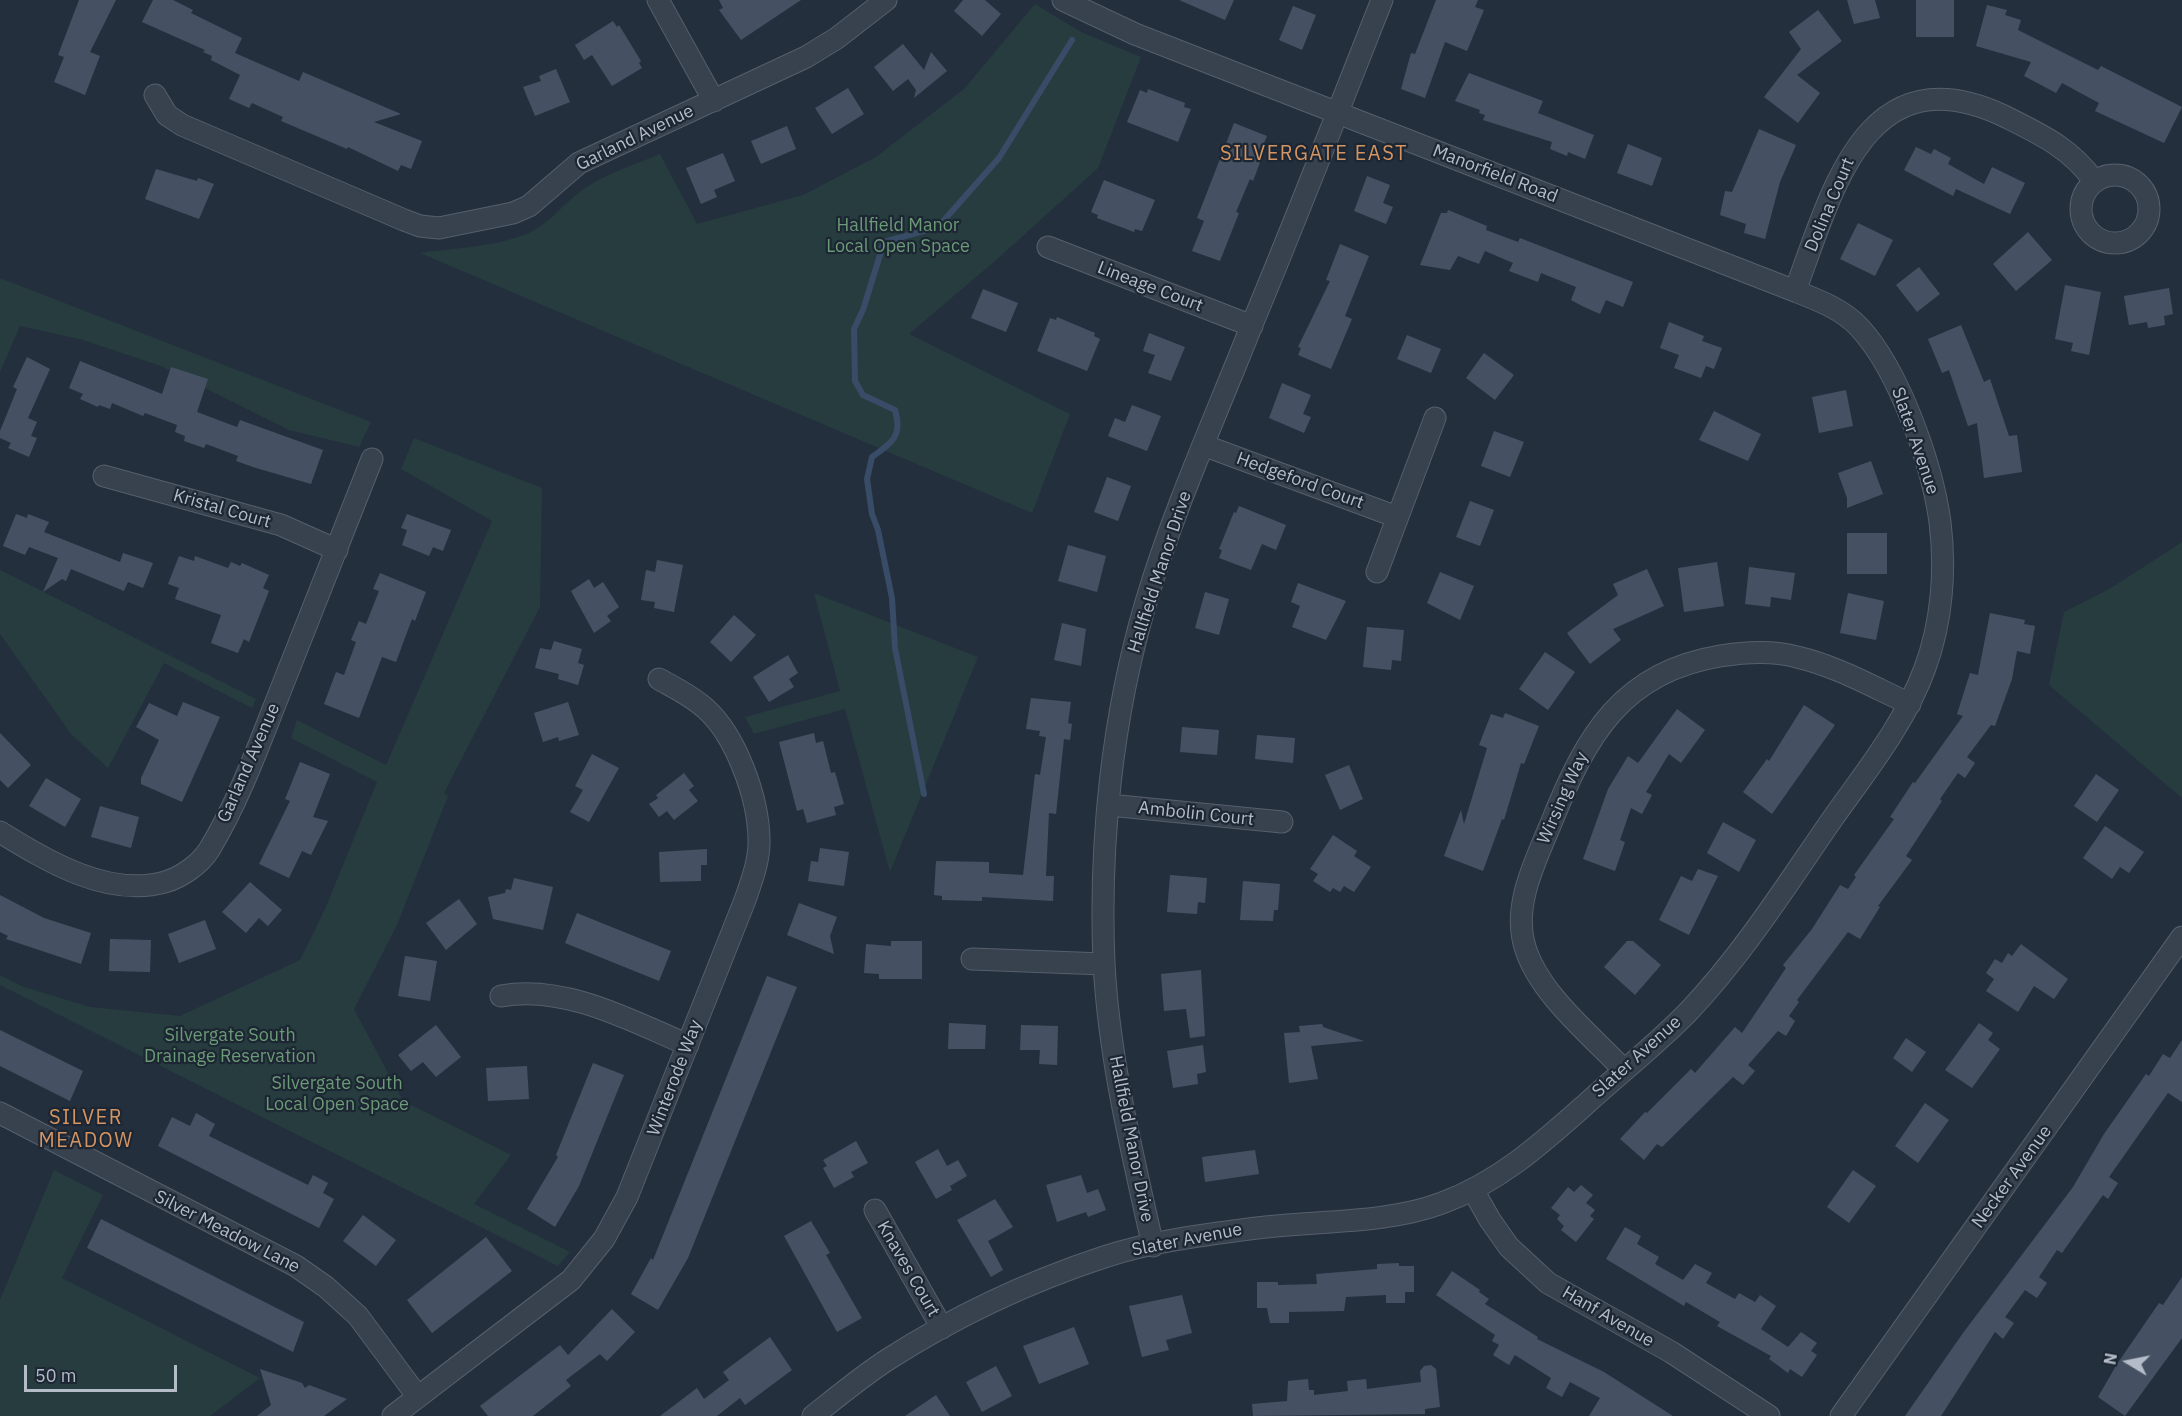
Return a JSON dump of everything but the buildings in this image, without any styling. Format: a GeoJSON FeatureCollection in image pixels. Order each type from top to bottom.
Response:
{"type":"FeatureCollection","features":[{"type":"Feature","properties":{"kind":"street"},"geometry":{"type":"LineString","coordinates":[[658,0],[714,101]]}},
{"type":"Feature","properties":{"kind":"street","name":"Garland Avenue"},"geometry":{"type":"LineString","coordinates":[[155,95],[167,115],[182,126],[404,220],[420,226],[439,228],[513,213],[529,206],[579,163],[806,57],[886,0]]}},
{"type":"Feature","properties":{"kind":"street","name":"Manorfield Road"},"geometry":{"type":"LineString","coordinates":[[1063,0],[1135,34],[1795,291]]}},
{"type":"Feature","properties":{"kind":"street","name":"Hallfield Manor Drive"},"geometry":{"type":"LineString","coordinates":[[1153,1246],[1122,1110],[1104,964],[1104,891],[1109,805],[1117,732],[1128,673],[1146,603],[1165,543],[1382,0]]}},
{"type":"Feature","properties":{"kind":"street","name":"Dolina Court"},"geometry":{"type":"LineString","coordinates":[[1795,291],[1851,154],[1867,132],[1888,117],[1916,102],[1943,100],[1985,107],[2065,148],[2077,158],[2094,181]]}},
{"type":"Feature","properties":{"kind":"street","name":"Lineage Court"},"geometry":{"type":"LineString","coordinates":[[1048,247],[1252,326]]}},
{"type":"Feature","properties":{"kind":"street","name":"Slater Avenue"},"geometry":{"type":"LineString","coordinates":[[813,1416],[885,1361],[942,1328],[1013,1292],[1107,1256],[1249,1229],[1397,1214],[1438,1205],[1473,1190],[1526,1158],[1690,1010],[1744,945],[1870,766],[1910,705],[1926,664],[1943,576],[1943,548],[1934,488],[1897,386],[1870,341],[1858,326],[1839,310],[1795,291]]}},
{"type":"Feature","properties":{"kind":"street"},"geometry":{"type":"LineString","coordinates":[[1377,572],[1435,418]]}},
{"type":"Feature","properties":{"kind":"street","name":"Hedgeford Court"},"geometry":{"type":"LineString","coordinates":[[1203,445],[1397,517]]}},
{"type":"Feature","properties":{"kind":"street","name":"Garland Avenue"},"geometry":{"type":"LineString","coordinates":[[0,832],[75,872],[128,887],[167,882],[195,866],[208,852],[262,739],[372,459]]}},
{"type":"Feature","properties":{"kind":"street","name":"Kristal Court"},"geometry":{"type":"LineString","coordinates":[[104,476],[281,525],[337,550]]}},
{"type":"Feature","properties":{"kind":"street","name":"Wirsing Way"},"geometry":{"type":"LineString","coordinates":[[1624,1070],[1539,978],[1524,944],[1522,927],[1530,876],[1570,775],[1593,734],[1626,699],[1651,681],[1689,663],[1731,654],[1768,653],[1796,656],[1843,673],[1910,705]]}},
{"type":"Feature","properties":{"kind":"street","name":"Winterode Way"},"geometry":{"type":"LineString","coordinates":[[393,1416],[547,1301],[588,1262],[627,1197],[753,877],[759,837],[746,776],[731,741],[721,725],[705,708],[659,680]]}},
{"type":"Feature","properties":{"kind":"street","name":"Ambolin Court"},"geometry":{"type":"LineString","coordinates":[[1109,805],[1282,822]]}},
{"type":"Feature","properties":{"kind":"street","name":"Necker Avenue"},"geometry":{"type":"LineString","coordinates":[[1841,1416],[2182,937]]}},
{"type":"Feature","properties":{"kind":"street"},"geometry":{"type":"LineString","coordinates":[[972,959],[1104,964]]}},
{"type":"Feature","properties":{"kind":"street"},"geometry":{"type":"LineString","coordinates":[[501,996],[527,993],[566,999],[643,1025],[688,1045]]}},
{"type":"Feature","properties":{"kind":"street","name":"Silver Meadow Lane"},"geometry":{"type":"LineString","coordinates":[[0,1113],[311,1276],[339,1297],[358,1316],[418,1397]]}},
{"type":"Feature","properties":{"kind":"street","name":"Hanf Avenue"},"geometry":{"type":"LineString","coordinates":[[1473,1190],[1509,1247],[1548,1283],[1671,1353],[1769,1416]]}},
{"type":"Feature","properties":{"kind":"street","name":"Knaves Court"},"geometry":{"type":"LineString","coordinates":[[875,1210],[942,1328]]}},
{"type":"Feature","properties":{"kind":"green space","name":"Hallfield Manor Local Open Space"},"geometry":{"type":"Polygon","coordinates":[[[1035,4],[1081,32],[1141,57],[1098,168],[994,262],[909,334],[1070,414],[1032,513],[420,253],[486,245],[524,235],[549,220],[585,188],[613,173],[660,154],[697,224],[803,195],[876,157],[965,88],[1035,4]]]}},
{"type":"Feature","properties":{"kind":"green space"},"geometry":{"type":"Polygon","coordinates":[[[0,278],[371,422],[359,447],[289,430],[161,366],[83,340],[20,326],[0,372],[0,278]]]}},
{"type":"Feature","properties":{"kind":"green space"},"geometry":{"type":"Polygon","coordinates":[[[414,438],[542,488],[540,607],[444,793],[448,796],[397,925],[354,1009],[403,1101],[511,1155],[474,1204],[570,1252],[558,1266],[0,985],[0,975],[21,986],[90,1007],[180,1016],[300,960],[325,909],[377,782],[291,738],[297,720],[386,765],[492,521],[401,469],[414,438]]]}},
{"type":"Feature","properties":{"kind":"green space"},"geometry":{"type":"Polygon","coordinates":[[[2182,542],[2182,798],[2049,685],[2064,612],[2111,588],[2182,542]]]}},
{"type":"Feature","properties":{"kind":"green space"},"geometry":{"type":"Polygon","coordinates":[[[0,570],[256,699],[252,708],[164,663],[108,768],[71,734],[0,634],[0,570]]]}},
{"type":"Feature","properties":{"kind":"green space"},"geometry":{"type":"Polygon","coordinates":[[[814,593],[978,657],[890,872],[845,709],[754,734],[745,717],[840,691],[814,593]]]}},
{"type":"Feature","properties":{"kind":"green space"},"geometry":{"type":"Polygon","coordinates":[[[54,1170],[103,1195],[62,1278],[260,1378],[210,1416],[0,1416],[0,1300],[54,1170]]]}},
{"type":"Feature","properties":{"kind":"waterway"},"geometry":{"type":"LineString","coordinates":[[924,794],[895,648],[892,598],[878,530],[872,514],[867,479],[872,457],[890,443],[897,433],[897,419],[895,410],[863,395],[855,381],[854,329],[863,310],[884,242],[938,227],[999,158],[1072,40]]}},
{"type":"Feature","properties":{"kind":"district","name":"SILVERGATE EAST"},"geometry":{"type":"Point","coordinates":[1314,154]}},
{"type":"Feature","properties":{"kind":"district","name":"SILVER MEADOW"},"geometry":{"type":"Point","coordinates":[86,1130]}},
{"type":"Feature","properties":{"kind":"park label","name":"Silvergate South Drainage Reservation"},"geometry":{"type":"Point","coordinates":[230,1046]}},
{"type":"Feature","properties":{"kind":"park label","name":"Silvergate South Local Open Space"},"geometry":{"type":"Point","coordinates":[337,1094]}}]}
